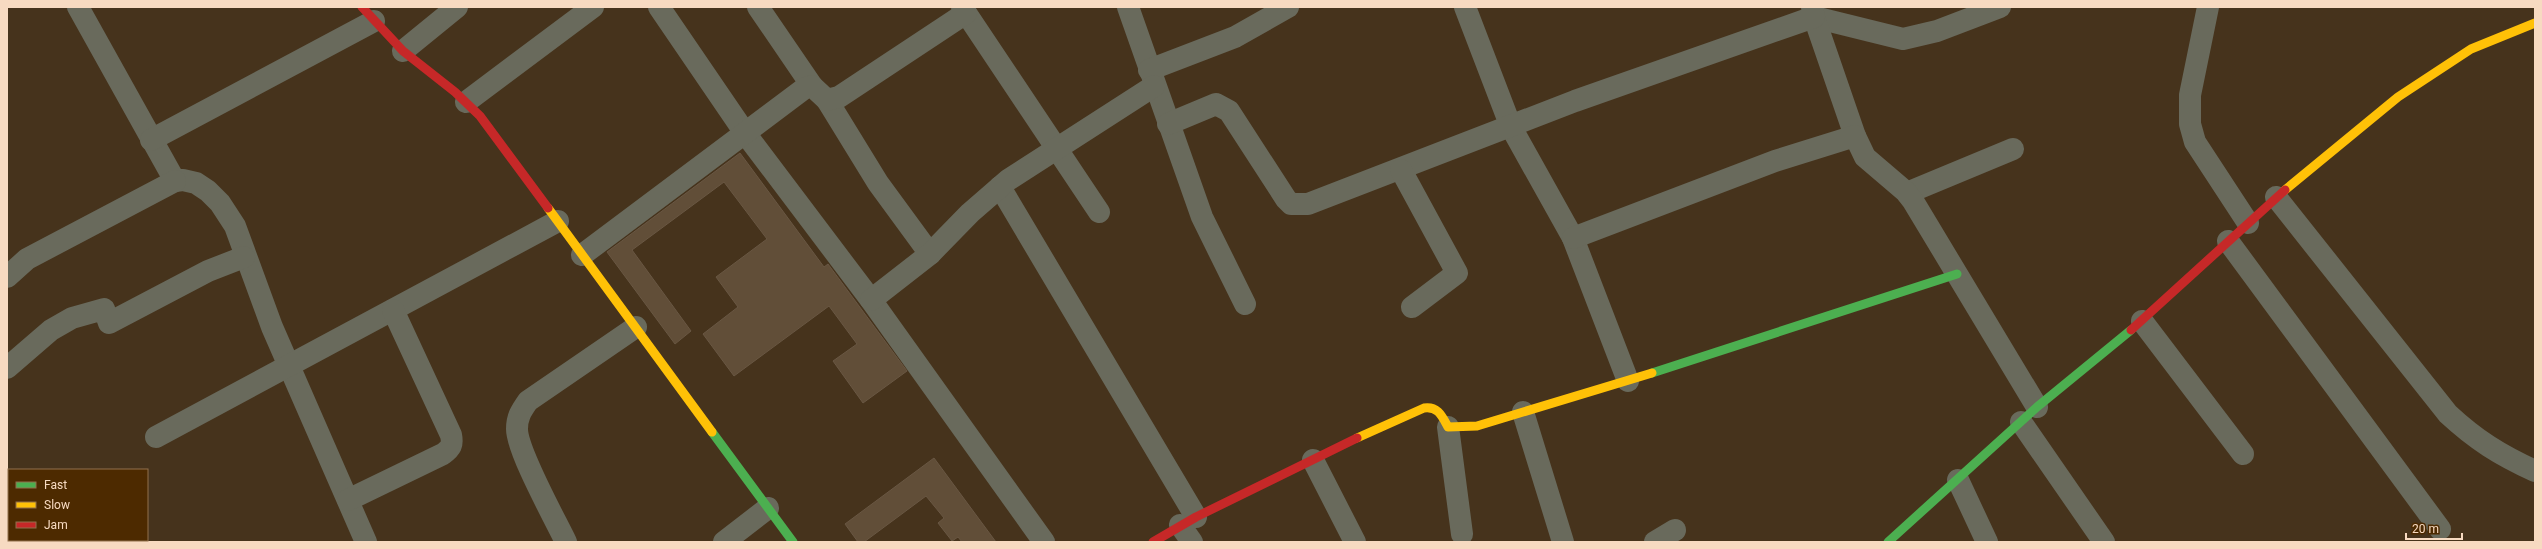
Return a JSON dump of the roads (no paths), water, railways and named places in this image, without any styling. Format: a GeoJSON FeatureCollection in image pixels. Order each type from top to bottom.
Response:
{"type":"FeatureCollection","features":[{"type":"Feature","properties":{"kind":"main road"},"geometry":{"type":"LineString","coordinates":[[368,14],[403,51],[466,102],[493,132],[793,542]]}},
{"type":"Feature","properties":{"kind":"main road"},"geometry":{"type":"LineString","coordinates":[[1888,542],[2037,407],[2142,321],[2276,198],[2398,97],[2471,49],[2535,23]]}},
{"type":"Feature","properties":{"kind":"main road"},"geometry":{"type":"LineString","coordinates":[[1153,542],[1189,528],[1313,460],[1401,416],[1425,407],[1434,407],[1441,411],[1448,427],[1477,426],[1628,381],[1957,274]]}},
{"type":"Feature","properties":{"kind":"street"},"geometry":{"type":"LineString","coordinates":[[78,7],[175,181]]}},
{"type":"Feature","properties":{"kind":"street"},"geometry":{"type":"LineString","coordinates":[[403,51],[457,7]]}},
{"type":"Feature","properties":{"kind":"street"},"geometry":{"type":"LineString","coordinates":[[466,102],[593,7]]}},
{"type":"Feature","properties":{"kind":"street"},"geometry":{"type":"LineString","coordinates":[[659,7],[745,133],[871,300],[1044,542]]}},
{"type":"Feature","properties":{"kind":"street"},"geometry":{"type":"LineString","coordinates":[[758,7],[819,93],[878,183],[930,254]]}},
{"type":"Feature","properties":{"kind":"street"},"geometry":{"type":"LineString","coordinates":[[1128,7],[1202,217],[1244,304]]}},
{"type":"Feature","properties":{"kind":"street"},"geometry":{"type":"LineString","coordinates":[[871,300],[930,254],[970,213],[1000,187],[1058,149],[1152,78],[1235,37],[1288,7]]}},
{"type":"Feature","properties":{"kind":"street"},"geometry":{"type":"LineString","coordinates":[[1168,124],[1216,104],[1222,106],[1229,111],[1292,204],[1308,204],[1401,170],[1575,101],[1813,12],[1903,39],[1937,31],[2000,7]]}},
{"type":"Feature","properties":{"kind":"street"},"geometry":{"type":"LineString","coordinates":[[2208,7],[2190,96],[2190,124],[2195,142],[2248,223]]}},
{"type":"Feature","properties":{"kind":"street"},"geometry":{"type":"LineString","coordinates":[[1470,8],[1511,127],[1574,238],[1628,381]]}},
{"type":"Feature","properties":{"kind":"street"},"geometry":{"type":"LineString","coordinates":[[582,254],[805,88],[819,93],[839,97],[964,10],[1099,212]]}},
{"type":"Feature","properties":{"kind":"street"},"geometry":{"type":"LineString","coordinates":[[1813,12],[1855,136],[1865,156],[1907,193],[2037,407]]}},
{"type":"Feature","properties":{"kind":"street"},"geometry":{"type":"LineString","coordinates":[[151,140],[368,14]]}},
{"type":"Feature","properties":{"kind":"street"},"geometry":{"type":"LineString","coordinates":[[1574,238],[1775,161],[1855,136]]}},
{"type":"Feature","properties":{"kind":"street"},"geometry":{"type":"LineString","coordinates":[[1907,193],[2013,149]]}},
{"type":"Feature","properties":{"kind":"street"},"geometry":{"type":"LineString","coordinates":[[1401,170],[1457,273],[1412,306]]}},
{"type":"Feature","properties":{"kind":"street"},"geometry":{"type":"LineString","coordinates":[[7,277],[27,259],[175,181],[183,180],[196,183],[220,203],[235,226],[244,257],[366,542]]}},
{"type":"Feature","properties":{"kind":"street"},"geometry":{"type":"LineString","coordinates":[[1000,187],[1189,528]]}},
{"type":"Feature","properties":{"kind":"street"},"geometry":{"type":"LineString","coordinates":[[2276,198],[2448,414],[2474,437],[2497,453],[2535,471]]}},
{"type":"Feature","properties":{"kind":"street"},"geometry":{"type":"LineString","coordinates":[[156,437],[558,221]]}},
{"type":"Feature","properties":{"kind":"street"},"geometry":{"type":"LineString","coordinates":[[2228,241],[2440,529]]}},
{"type":"Feature","properties":{"kind":"street"},"geometry":{"type":"LineString","coordinates":[[7,368],[51,330],[72,318],[104,309],[109,323],[208,271],[244,257]]}},
{"type":"Feature","properties":{"kind":"street"},"geometry":{"type":"LineString","coordinates":[[348,500],[442,454],[450,449],[453,443],[451,435],[393,310]]}},
{"type":"Feature","properties":{"kind":"street"},"geometry":{"type":"LineString","coordinates":[[2142,321],[2243,454]]}},
{"type":"Feature","properties":{"kind":"street"},"geometry":{"type":"LineString","coordinates":[[566,542],[522,449],[517,431],[518,415],[528,401],[636,327]]}},
{"type":"Feature","properties":{"kind":"street"},"geometry":{"type":"LineString","coordinates":[[1522,412],[1563,542]]}},
{"type":"Feature","properties":{"kind":"street"},"geometry":{"type":"LineString","coordinates":[[2020,422],[2104,542]]}},
{"type":"Feature","properties":{"kind":"street"},"geometry":{"type":"LineString","coordinates":[[1448,427],[1462,534]]}},
{"type":"Feature","properties":{"kind":"street"},"geometry":{"type":"LineString","coordinates":[[1313,460],[1355,542]]}},
{"type":"Feature","properties":{"kind":"street"},"geometry":{"type":"LineString","coordinates":[[1958,480],[1986,542]]}},
{"type":"Feature","properties":{"kind":"street"},"geometry":{"type":"LineString","coordinates":[[724,542],[768,508]]}},
{"type":"Feature","properties":{"kind":"street"},"geometry":{"type":"LineString","coordinates":[[1655,542],[1675,530]]}}]}
